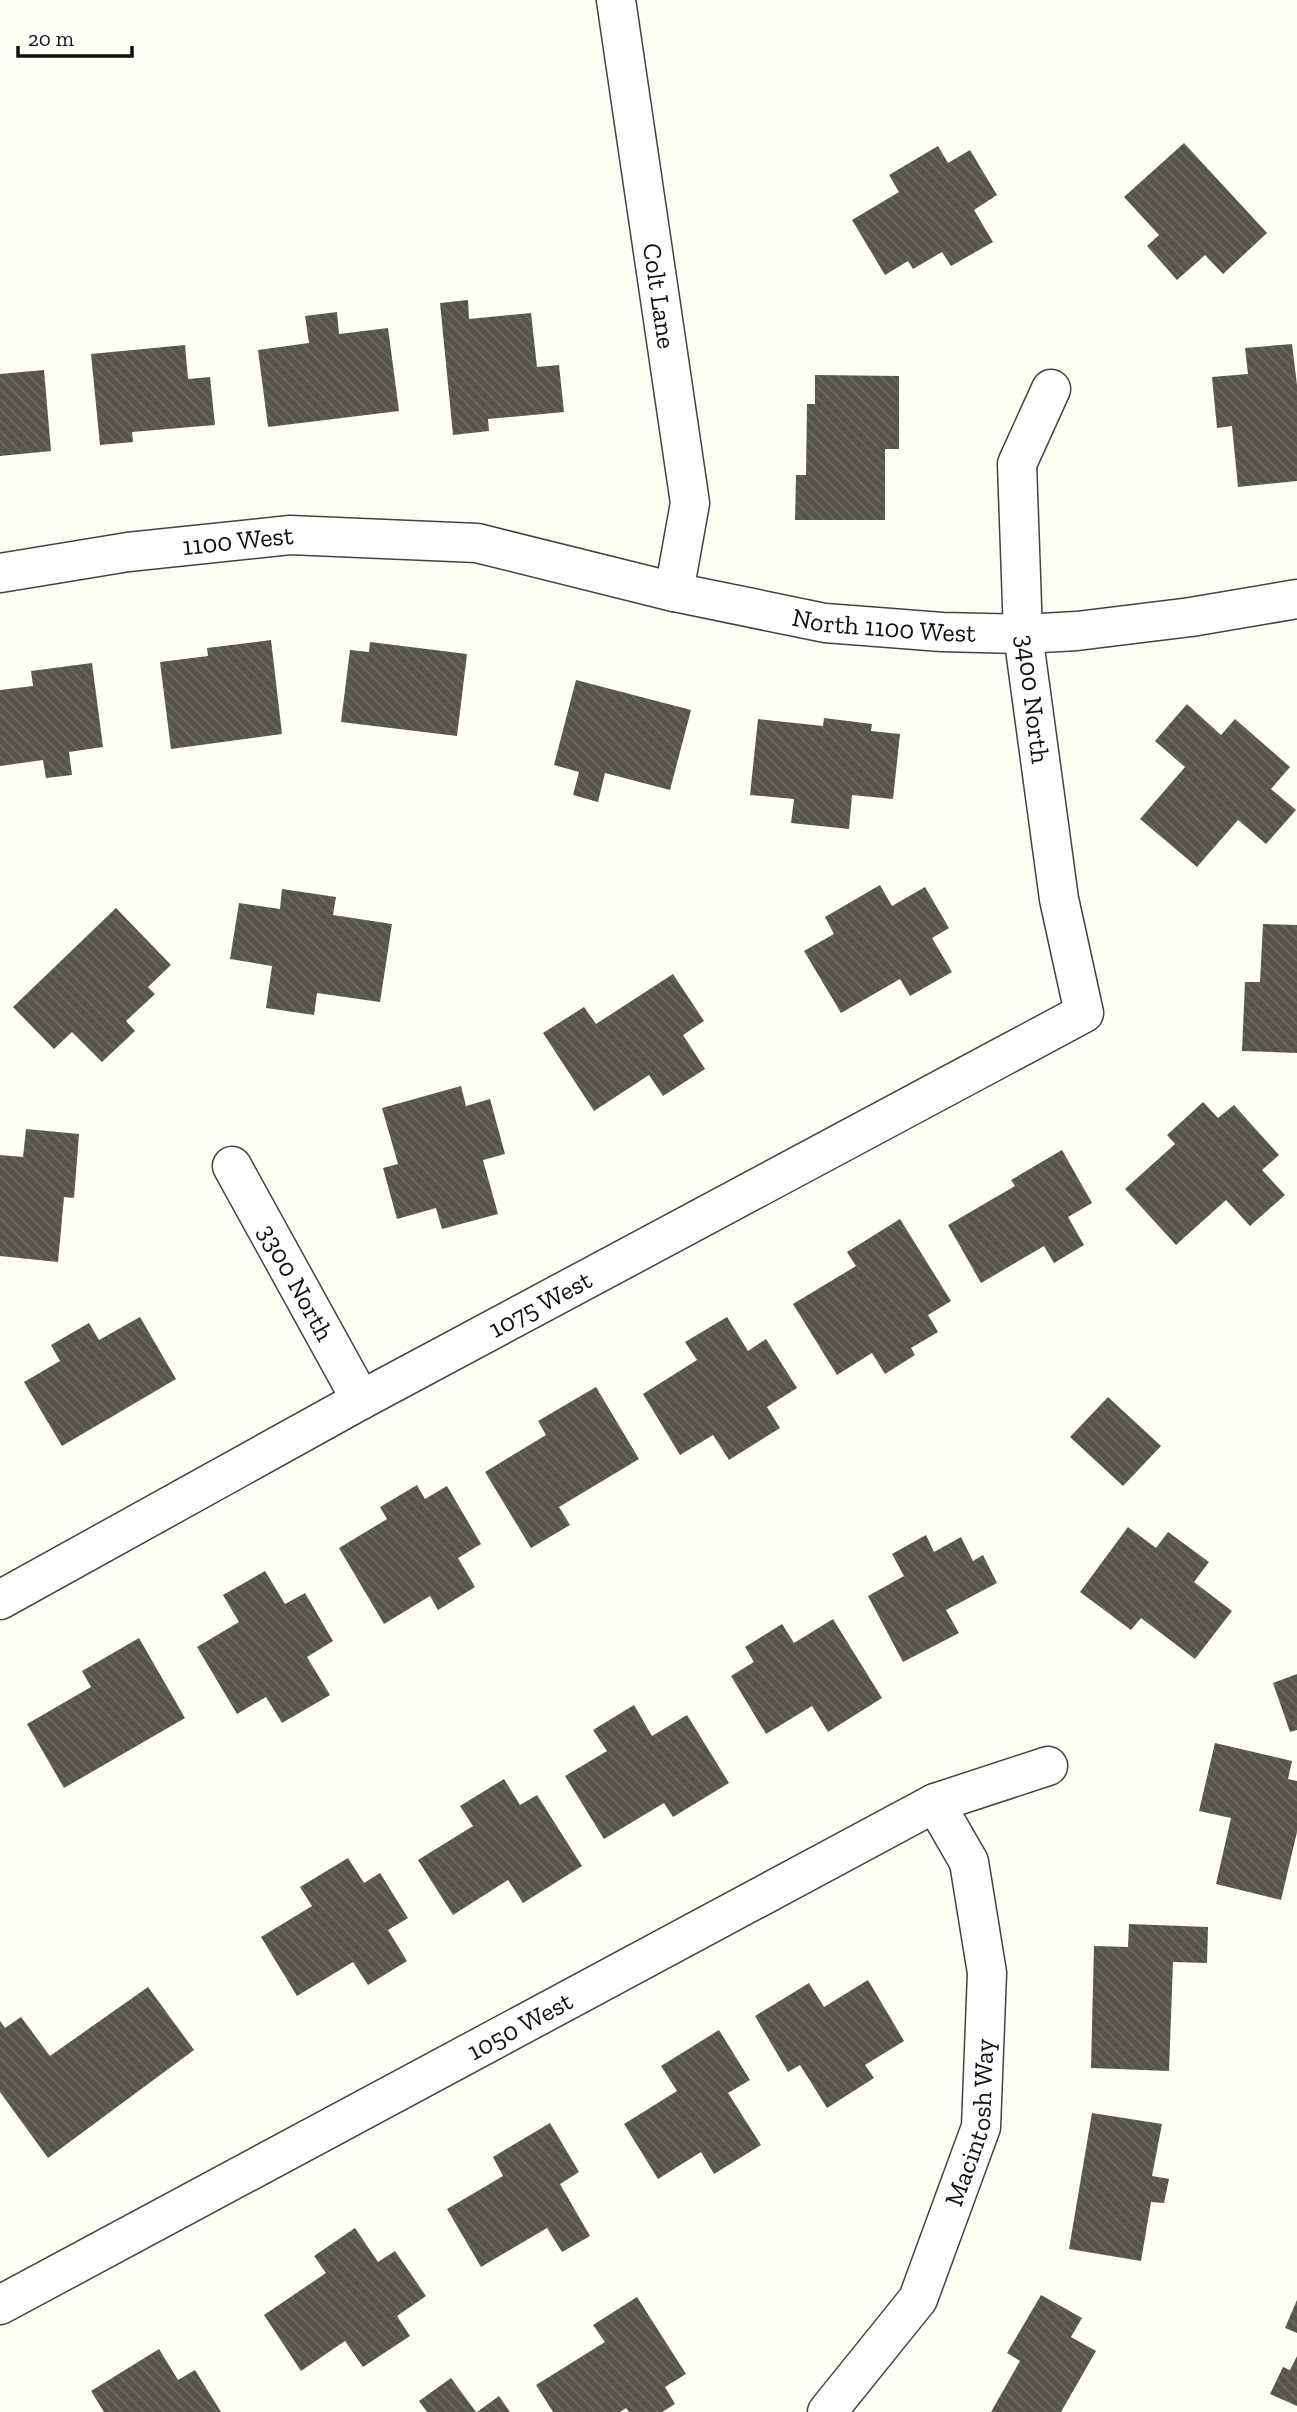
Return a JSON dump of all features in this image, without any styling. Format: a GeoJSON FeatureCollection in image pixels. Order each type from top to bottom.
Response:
{"type":"FeatureCollection","features":[{"type":"Feature","properties":{"kind":"street","name":"Colt Lane"},"geometry":{"type":"LineString","coordinates":[[616,0],[690,503],[674,592]]}},
{"type":"Feature","properties":{"kind":"street","name":"3400 North"},"geometry":{"type":"LineString","coordinates":[[1051,389],[1017,464],[1023,634],[1059,900],[1084,1013]]}},
{"type":"Feature","properties":{"kind":"street","name":"1100 West"},"geometry":{"type":"LineString","coordinates":[[0,573],[128,552],[290,535],[477,543]]}},
{"type":"Feature","properties":{"kind":"street","name":"North 1100 West"},"geometry":{"type":"LineString","coordinates":[[477,543],[674,592],[825,623],[942,632],[1023,634],[1077,631],[1191,617],[1297,599]]}},
{"type":"Feature","properties":{"kind":"street","name":"1075 West"},"geometry":{"type":"LineString","coordinates":[[0,1600],[362,1400],[1084,1013]]}},
{"type":"Feature","properties":{"kind":"street","name":"3300 North"},"geometry":{"type":"LineString","coordinates":[[232,1166],[362,1400]]}},
{"type":"Feature","properties":{"kind":"street","name":"1050 West"},"geometry":{"type":"LineString","coordinates":[[0,2305],[935,1803],[1048,1766]]}},
{"type":"Feature","properties":{"kind":"street","name":"Macintosh Way"},"geometry":{"type":"LineString","coordinates":[[827,2412],[918,2298],[981,2127],[987,1973],[969,1862],[935,1803]]}},
{"type":"Feature","properties":{"kind":"building"},"geometry":{"type":"Polygon","coordinates":[[[1184,143],[1267,233],[1223,274],[1205,255],[1177,280],[1147,246],[1159,235],[1124,197],[1184,143]]]}},
{"type":"Feature","properties":{"kind":"building"},"geometry":{"type":"Polygon","coordinates":[[[938,146],[948,163],[970,150],[997,195],[974,210],[993,242],[951,266],[942,252],[913,269],[908,261],[885,275],[852,220],[899,192],[889,175],[938,146]]]}},
{"type":"Feature","properties":{"kind":"building"},"geometry":{"type":"Polygon","coordinates":[[[468,300],[469,319],[531,313],[537,367],[559,365],[564,412],[488,419],[489,431],[453,435],[440,303],[468,300]]]}},
{"type":"Feature","properties":{"kind":"building"},"geometry":{"type":"Polygon","coordinates":[[[337,312],[339,334],[388,328],[399,411],[268,427],[258,350],[309,343],[305,316],[337,312]]]}},
{"type":"Feature","properties":{"kind":"building"},"geometry":{"type":"Polygon","coordinates":[[[1292,344],[1297,385],[1297,481],[1238,487],[1232,426],[1217,428],[1212,377],[1248,374],[1245,348],[1292,344]]]}},
{"type":"Feature","properties":{"kind":"building"},"geometry":{"type":"Polygon","coordinates":[[[185,345],[188,379],[210,377],[215,425],[132,432],[133,442],[100,445],[91,354],[185,345]]]}},
{"type":"Feature","properties":{"kind":"building"},"geometry":{"type":"Polygon","coordinates":[[[44,370],[51,451],[0,456],[0,374],[44,370]]]}},
{"type":"Feature","properties":{"kind":"building"},"geometry":{"type":"Polygon","coordinates":[[[815,375],[899,376],[899,449],[885,449],[885,520],[795,520],[796,475],[806,475],[807,404],[815,404],[815,375]]]}},
{"type":"Feature","properties":{"kind":"building"},"geometry":{"type":"Polygon","coordinates":[[[271,640],[282,734],[171,749],[160,662],[208,656],[207,648],[271,640]]]}},
{"type":"Feature","properties":{"kind":"building"},"geometry":{"type":"Polygon","coordinates":[[[370,642],[467,654],[457,736],[341,722],[350,650],[369,652],[370,642]]]}},
{"type":"Feature","properties":{"kind":"building"},"geometry":{"type":"Polygon","coordinates":[[[92,663],[103,747],[69,752],[72,775],[46,778],[43,760],[0,766],[0,690],[33,686],[31,671],[92,663]]]}},
{"type":"Feature","properties":{"kind":"building"},"geometry":{"type":"Polygon","coordinates":[[[576,680],[691,710],[670,790],[605,773],[598,802],[573,795],[579,772],[554,765],[576,680]]]}},
{"type":"Feature","properties":{"kind":"building"},"geometry":{"type":"Polygon","coordinates":[[[1187,704],[1221,735],[1235,719],[1290,767],[1271,789],[1296,810],[1266,844],[1238,820],[1197,867],[1140,819],[1185,767],[1155,741],[1187,704]]]}},
{"type":"Feature","properties":{"kind":"building"},"geometry":{"type":"Polygon","coordinates":[[[824,718],[872,724],[871,731],[900,734],[893,799],[852,795],[849,829],[791,823],[794,799],[750,795],[758,719],[823,726],[824,718]]]}},
{"type":"Feature","properties":{"kind":"building"},"geometry":{"type":"Polygon","coordinates":[[[880,885],[892,906],[925,887],[949,928],[932,938],[952,972],[910,996],[900,979],[841,1013],[804,951],[834,934],[825,917],[880,885]]]}},
{"type":"Feature","properties":{"kind":"building"},"geometry":{"type":"Polygon","coordinates":[[[282,889],[336,897],[333,915],[392,924],[380,1002],[317,993],[314,1015],[266,1008],[272,966],[230,959],[239,903],[280,909],[282,889]]]}},
{"type":"Feature","properties":{"kind":"building"},"geometry":{"type":"Polygon","coordinates":[[[116,908],[171,965],[148,987],[155,994],[126,1021],[135,1031],[102,1062],[72,1032],[54,1049],[13,1007],[116,908]]]}},
{"type":"Feature","properties":{"kind":"building"},"geometry":{"type":"Polygon","coordinates":[[[1263,924],[1297,925],[1297,1053],[1242,1051],[1245,982],[1260,982],[1263,924]]]}},
{"type":"Feature","properties":{"kind":"building"},"geometry":{"type":"Polygon","coordinates":[[[673,974],[704,1021],[683,1035],[705,1069],[663,1096],[649,1075],[594,1111],[543,1033],[584,1007],[596,1024],[673,974]]]}},
{"type":"Feature","properties":{"kind":"building"},"geometry":{"type":"Polygon","coordinates":[[[461,1086],[466,1106],[490,1099],[505,1154],[483,1160],[498,1214],[442,1229],[436,1208],[397,1219],[383,1168],[398,1164],[382,1108],[461,1086]]]}},
{"type":"Feature","properties":{"kind":"building"},"geometry":{"type":"Polygon","coordinates":[[[1203,1102],[1218,1118],[1234,1105],[1279,1155],[1262,1170],[1285,1195],[1250,1226],[1226,1200],[1176,1245],[1125,1189],[1175,1144],[1167,1135],[1203,1102]]]}},
{"type":"Feature","properties":{"kind":"building"},"geometry":{"type":"Polygon","coordinates":[[[26,1129],[79,1134],[74,1198],[64,1197],[58,1262],[0,1256],[0,1155],[23,1157],[26,1129]]]}},
{"type":"Feature","properties":{"kind":"building"},"geometry":{"type":"Polygon","coordinates":[[[1062,1150],[1092,1203],[1068,1217],[1084,1245],[1054,1263],[1044,1246],[981,1283],[948,1225],[1015,1186],[1011,1180],[1062,1150]]]}},
{"type":"Feature","properties":{"kind":"building"},"geometry":{"type":"Polygon","coordinates":[[[900,1219],[951,1301],[928,1315],[938,1332],[911,1348],[915,1355],[885,1374],[872,1353],[837,1375],[793,1304],[856,1266],[847,1252],[900,1219]]]}},
{"type":"Feature","properties":{"kind":"building"},"geometry":{"type":"Polygon","coordinates":[[[140,1317],[176,1379],[62,1446],[24,1382],[60,1361],[51,1345],[89,1323],[99,1340],[140,1317]]]}},
{"type":"Feature","properties":{"kind":"building"},"geometry":{"type":"Polygon","coordinates":[[[727,1317],[748,1351],[766,1339],[797,1388],[767,1407],[780,1428],[729,1460],[713,1435],[680,1455],[643,1394],[697,1360],[685,1342],[727,1317]]]}},
{"type":"Feature","properties":{"kind":"building"},"geometry":{"type":"Polygon","coordinates":[[[596,1387],[639,1459],[559,1507],[570,1525],[531,1548],[485,1472],[546,1435],[538,1421],[596,1387]]]}},
{"type":"Feature","properties":{"kind":"building"},"geometry":{"type":"Polygon","coordinates":[[[1108,1397],[1161,1446],[1123,1486],[1070,1437],[1108,1397]]]}},
{"type":"Feature","properties":{"kind":"building"},"geometry":{"type":"Polygon","coordinates":[[[417,1485],[425,1499],[447,1486],[481,1544],[458,1558],[475,1587],[438,1610],[430,1596],[384,1624],[339,1548],[387,1519],[380,1507],[417,1485]]]}},
{"type":"Feature","properties":{"kind":"building"},"geometry":{"type":"Polygon","coordinates":[[[1128,1527],[1156,1548],[1168,1532],[1209,1562],[1194,1582],[1232,1611],[1195,1659],[1141,1618],[1131,1630],[1080,1592],[1128,1527]]]}},
{"type":"Feature","properties":{"kind":"building"},"geometry":{"type":"Polygon","coordinates":[[[926,1535],[934,1552],[961,1537],[973,1561],[983,1555],[997,1583],[946,1610],[959,1633],[903,1662],[868,1596],[904,1576],[892,1554],[926,1535]]]}},
{"type":"Feature","properties":{"kind":"building"},"geometry":{"type":"Polygon","coordinates":[[[265,1571],[285,1604],[305,1593],[333,1641],[307,1657],[330,1695],[282,1723],[266,1697],[237,1714],[197,1647],[239,1622],[223,1595],[265,1571]]]}},
{"type":"Feature","properties":{"kind":"building"},"geometry":{"type":"Polygon","coordinates":[[[833,1619],[882,1698],[828,1732],[812,1706],[766,1734],[731,1676],[754,1662],[745,1647],[782,1624],[794,1643],[833,1619]]]}},
{"type":"Feature","properties":{"kind":"building"},"geometry":{"type":"Polygon","coordinates":[[[139,1638],[185,1718],[64,1788],[27,1724],[91,1687],[82,1671],[139,1638]]]}},
{"type":"Feature","properties":{"kind":"building"},"geometry":{"type":"Polygon","coordinates":[[[1297,1674],[1297,1730],[1290,1732],[1273,1683],[1297,1674]]]}},
{"type":"Feature","properties":{"kind":"building"},"geometry":{"type":"Polygon","coordinates":[[[634,1705],[652,1736],[687,1715],[729,1783],[673,1817],[664,1803],[604,1839],[565,1776],[607,1751],[593,1730],[634,1705]]]}},
{"type":"Feature","properties":{"kind":"building"},"geometry":{"type":"Polygon","coordinates":[[[1215,1743],[1292,1761],[1288,1779],[1297,1781],[1297,1832],[1281,1900],[1216,1884],[1231,1818],[1199,1811],[1215,1743]]]}},
{"type":"Feature","properties":{"kind":"building"},"geometry":{"type":"Polygon","coordinates":[[[504,1779],[520,1805],[537,1795],[582,1866],[523,1903],[508,1880],[453,1915],[418,1860],[473,1826],[460,1806],[504,1779]]]}},
{"type":"Feature","properties":{"kind":"building"},"geometry":{"type":"Polygon","coordinates":[[[348,1858],[364,1883],[380,1873],[408,1918],[388,1930],[407,1961],[368,1985],[353,1962],[297,1996],[261,1937],[312,1906],[300,1887],[348,1858]]]}},
{"type":"Feature","properties":{"kind":"building"},"geometry":{"type":"Polygon","coordinates":[[[1129,1924],[1208,1927],[1207,1963],[1173,1962],[1169,2071],[1091,2068],[1094,1946],[1128,1947],[1129,1924]]]}},
{"type":"Feature","properties":{"kind":"building"},"geometry":{"type":"Polygon","coordinates":[[[868,1980],[904,2041],[865,2065],[874,2078],[827,2108],[800,2065],[788,2072],[755,2016],[809,1983],[824,2007],[868,1980]]]}},
{"type":"Feature","properties":{"kind":"building"},"geometry":{"type":"Polygon","coordinates":[[[148,1987],[194,2050],[48,2158],[0,2092],[0,2021],[5,2028],[21,2017],[50,2056],[148,1987]]]}},
{"type":"Feature","properties":{"kind":"building"},"geometry":{"type":"Polygon","coordinates":[[[719,2030],[750,2080],[728,2093],[761,2145],[714,2174],[701,2152],[658,2179],[624,2124],[677,2091],[661,2066],[719,2030]]]}},
{"type":"Feature","properties":{"kind":"building"},"geometry":{"type":"Polygon","coordinates":[[[1092,2113],[1162,2124],[1152,2176],[1169,2179],[1164,2203],[1151,2202],[1141,2261],[1069,2249],[1092,2113]]]}},
{"type":"Feature","properties":{"kind":"building"},"geometry":{"type":"Polygon","coordinates":[[[550,2123],[579,2172],[560,2184],[590,2236],[562,2252],[547,2228],[481,2267],[447,2209],[503,2176],[493,2157],[550,2123]]]}},
{"type":"Feature","properties":{"kind":"building"},"geometry":{"type":"Polygon","coordinates":[[[355,2228],[378,2262],[395,2251],[426,2296],[397,2316],[410,2336],[363,2367],[345,2341],[301,2371],[264,2315],[326,2273],[314,2256],[355,2228]]]}},
{"type":"Feature","properties":{"kind":"building"},"geometry":{"type":"Polygon","coordinates":[[[1041,2295],[1082,2318],[1071,2337],[1096,2351],[1061,2412],[991,2412],[1020,2361],[1007,2353],[1041,2295]]]}},
{"type":"Feature","properties":{"kind":"building"},"geometry":{"type":"Polygon","coordinates":[[[637,2297],[686,2374],[665,2387],[675,2404],[662,2412],[629,2412],[626,2408],[620,2412],[553,2412],[536,2385],[605,2342],[593,2325],[637,2297]]]}},
{"type":"Feature","properties":{"kind":"building"},"geometry":{"type":"Polygon","coordinates":[[[1297,2300],[1297,2333],[1285,2328],[1297,2300]]]}},
{"type":"Feature","properties":{"kind":"building"},"geometry":{"type":"Polygon","coordinates":[[[159,2349],[178,2380],[195,2370],[221,2412],[104,2412],[91,2391],[159,2349]]]}},
{"type":"Feature","properties":{"kind":"building"},"geometry":{"type":"Polygon","coordinates":[[[1297,2356],[1297,2406],[1270,2394],[1283,2367],[1290,2370],[1297,2356]]]}},
{"type":"Feature","properties":{"kind":"building"},"geometry":{"type":"Polygon","coordinates":[[[451,2378],[476,2412],[427,2412],[419,2401],[451,2378]]]}},
{"type":"Feature","properties":{"kind":"building"},"geometry":{"type":"Polygon","coordinates":[[[499,2396],[510,2412],[477,2412],[499,2396]]]}}]}
